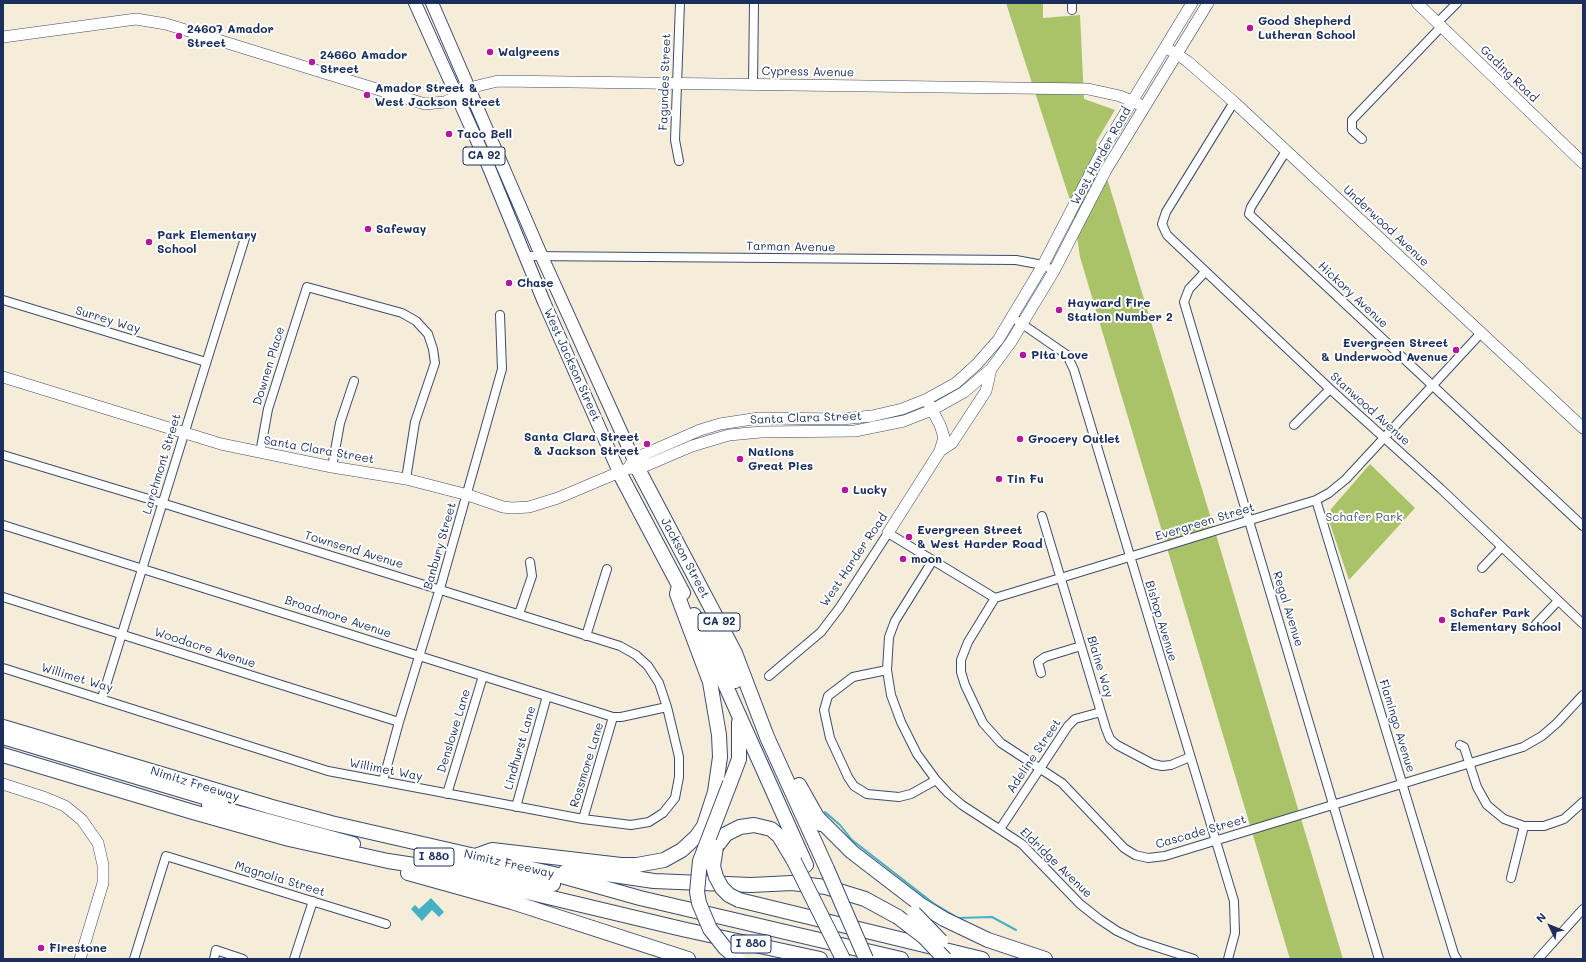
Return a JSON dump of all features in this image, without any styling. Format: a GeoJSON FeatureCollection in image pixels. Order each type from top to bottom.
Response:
{"type":"FeatureCollection","features":[{"type":"Feature","properties":{"kind":"highway","name":"Jackson Street"},"geometry":{"type":"LineString","coordinates":[[630,467],[679,586]]}},
{"type":"Feature","properties":{"kind":"highway","name":"Jackson Street"},"geometry":{"type":"LineString","coordinates":[[630,467],[735,653],[767,736]]}},
{"type":"Feature","properties":{"kind":"highway"},"geometry":{"type":"LineString","coordinates":[[630,467],[701,605],[766,752],[811,833]]}},
{"type":"Feature","properties":{"kind":"highway"},"geometry":{"type":"LineString","coordinates":[[475,856],[492,850],[621,865],[637,865],[664,860],[682,850],[697,836],[704,826],[715,792],[720,757],[719,735],[710,682],[677,594],[679,586]]}},
{"type":"Feature","properties":{"kind":"highway","name":"CA 92"},"geometry":{"type":"LineString","coordinates":[[679,586],[738,710],[800,863],[844,959]]}},
{"type":"Feature","properties":{"kind":"highway"},"geometry":{"type":"LineString","coordinates":[[738,710],[740,740],[739,759],[700,861],[697,892],[698,903],[710,929],[721,944],[738,959]]}},
{"type":"Feature","properties":{"kind":"highway","name":"Nimitz Freeway"},"geometry":{"type":"LineString","coordinates":[[3,727],[272,808],[358,830],[558,876],[640,898],[901,959]]}},
{"type":"Feature","properties":{"kind":"highway"},"geometry":{"type":"LineString","coordinates":[[767,736],[789,766],[827,834],[844,853],[914,913],[942,942],[954,959]]}},
{"type":"Feature","properties":{"kind":"highway","name":"CA 92"},"geometry":{"type":"LineString","coordinates":[[767,736],[867,959]]}},
{"type":"Feature","properties":{"kind":"highway","name":"I 880"},"geometry":{"type":"LineString","coordinates":[[3,737],[202,796],[357,838],[867,959]]}},
{"type":"Feature","properties":{"kind":"highway","name":"I 880"},"geometry":{"type":"LineString","coordinates":[[3,743],[228,810],[403,856],[414,866]]}},
{"type":"Feature","properties":{"kind":"highway","name":"Nimitz Freeway"},"geometry":{"type":"LineString","coordinates":[[3,755],[186,810],[289,839],[388,862],[414,866],[682,929],[820,959]]}},
{"type":"Feature","properties":{"kind":"highway"},"geometry":{"type":"LineString","coordinates":[[817,817],[852,852],[921,905],[944,919],[988,940],[1045,959]]}},
{"type":"Feature","properties":{"kind":"highway"},"geometry":{"type":"LineString","coordinates":[[800,863],[780,836],[771,829],[754,825],[740,827],[726,834],[716,847],[713,866],[716,877],[722,888],[729,895],[739,900],[982,959]]}},
{"type":"Feature","properties":{"kind":"highway"},"geometry":{"type":"LineString","coordinates":[[388,862],[407,873],[512,902],[628,941],[688,959]]}},
{"type":"Feature","properties":{"kind":"highway"},"geometry":{"type":"LineString","coordinates":[[558,876],[572,869],[654,881],[804,884],[826,887],[865,899],[898,917],[924,937],[946,959]]}},
{"type":"Feature","properties":{"kind":"highway"},"geometry":{"type":"LineString","coordinates":[[628,941],[671,959]]}},
{"type":"Feature","properties":{"kind":"main road","name":"CA 92"},"geometry":{"type":"LineString","coordinates":[[415,3],[526,256]]}},
{"type":"Feature","properties":{"kind":"main road","name":"CA 92"},"geometry":{"type":"LineString","coordinates":[[432,3],[542,256]]}},
{"type":"Feature","properties":{"kind":"main road","name":"West Harder Road"},"geometry":{"type":"LineString","coordinates":[[1012,317],[1043,265],[1102,151],[1192,3]]}},
{"type":"Feature","properties":{"kind":"main road","name":"West Harder Road"},"geometry":{"type":"LineString","coordinates":[[1022,324],[1054,271],[1106,170],[1208,3]]}},
{"type":"Feature","properties":{"kind":"main road","name":"Gading Road"},"geometry":{"type":"LineString","coordinates":[[1417,3],[1583,163]]}},
{"type":"Feature","properties":{"kind":"main road","name":"Cypress Avenue"},"geometry":{"type":"LineString","coordinates":[[3,37],[136,19],[166,24],[425,104],[445,102],[486,82],[498,81],[1088,89],[1107,92],[1144,106]]}},
{"type":"Feature","properties":{"kind":"main road","name":"Underwood Avenue"},"geometry":{"type":"LineString","coordinates":[[1166,47],[1187,61],[1234,102],[1583,428]]}},
{"type":"Feature","properties":{"kind":"main road","name":"West Jackson Street"},"geometry":{"type":"LineString","coordinates":[[526,256],[544,302],[630,467]]}},
{"type":"Feature","properties":{"kind":"main road","name":"West Jackson Street"},"geometry":{"type":"LineString","coordinates":[[542,256],[630,467]]}},
{"type":"Feature","properties":{"kind":"main road"},"geometry":{"type":"LineString","coordinates":[[1025,296],[1035,302]]}},
{"type":"Feature","properties":{"kind":"main road","name":"Santa Clara Street"},"geometry":{"type":"LineString","coordinates":[[3,377],[221,444],[332,468],[406,479],[468,495],[504,507],[527,507],[564,496],[630,467],[700,430],[720,424],[759,418],[842,419],[872,416],[902,409],[927,399],[956,383],[977,364],[998,340],[1012,317]]}},
{"type":"Feature","properties":{"kind":"main road","name":"Santa Clara Street"},"geometry":{"type":"LineString","coordinates":[[630,467],[729,435],[761,432],[855,431],[904,421],[932,410],[964,392],[991,369],[1022,324]]}},
{"type":"Feature","properties":{"kind":"main road"},"geometry":{"type":"LineString","coordinates":[[940,451],[952,443],[986,391],[991,369]]}},
{"type":"Feature","properties":{"kind":"main road","name":"West Harder Road"},"geometry":{"type":"LineString","coordinates":[[888,533],[940,451],[944,437],[940,425],[927,399]]}},
{"type":"Feature","properties":{"kind":"main road"},"geometry":{"type":"LineString","coordinates":[[3,784],[65,806],[82,820],[98,843],[103,865],[103,884],[80,959]]}},
{"type":"Feature","properties":{"kind":"street","name":"Fagundes Street"},"geometry":{"type":"LineString","coordinates":[[679,161],[675,140],[680,3]]}},
{"type":"Feature","properties":{"kind":"street"},"geometry":{"type":"LineString","coordinates":[[753,84],[754,3]]}},
{"type":"Feature","properties":{"kind":"street"},"geometry":{"type":"LineString","coordinates":[[1362,139],[1352,130],[1352,120],[1439,25],[1457,3]]}},
{"type":"Feature","properties":{"kind":"street","name":"Stanwood Avenue"},"geometry":{"type":"LineString","coordinates":[[1234,102],[1166,212],[1162,224],[1166,235],[1583,624]]}},
{"type":"Feature","properties":{"kind":"street","name":"Hickory Avenue"},"geometry":{"type":"LineString","coordinates":[[1286,151],[1251,207],[1249,214],[1583,526]]}},
{"type":"Feature","properties":{"kind":"street","name":"Larchmont Street"},"geometry":{"type":"LineString","coordinates":[[102,698],[245,238]]}},
{"type":"Feature","properties":{"kind":"street","name":"Tarman Avenue"},"geometry":{"type":"LineString","coordinates":[[526,256],[1016,260],[1043,265],[1054,271]]}},
{"type":"Feature","properties":{"kind":"street","name":"Regal Avenue"},"geometry":{"type":"LineString","coordinates":[[1205,272],[1188,289],[1184,302],[1379,959]]}},
{"type":"Feature","properties":{"kind":"street","name":"Downen Place"},"geometry":{"type":"LineString","coordinates":[[260,453],[268,409],[307,287],[402,313],[416,321],[428,334],[433,348],[435,363],[415,422],[406,479]]}},
{"type":"Feature","properties":{"kind":"street","name":"Surrey Way"},"geometry":{"type":"LineString","coordinates":[[3,300],[206,362]]}},
{"type":"Feature","properties":{"kind":"street","name":"Banbury Street"},"geometry":{"type":"LineString","coordinates":[[383,781],[399,722],[468,495],[502,369],[500,315]]}},
{"type":"Feature","properties":{"kind":"street","name":"Bishop Avenue"},"geometry":{"type":"LineString","coordinates":[[1012,317],[1067,355],[1074,370],[1129,557],[1234,901],[1236,918],[1235,933],[1228,959]]}},
{"type":"Feature","properties":{"kind":"street","name":"Evergreen Street"},"geometry":{"type":"LineString","coordinates":[[995,598],[1316,500],[1342,482],[1481,333]]}},
{"type":"Feature","properties":{"kind":"street"},"geometry":{"type":"LineString","coordinates":[[332,468],[340,423],[354,381]]}},
{"type":"Feature","properties":{"kind":"street"},"geometry":{"type":"LineString","coordinates":[[1294,425],[1330,389]]}},
{"type":"Feature","properties":{"kind":"street","name":"Townsend Avenue"},"geometry":{"type":"LineString","coordinates":[[3,455],[620,646],[636,655],[648,666],[659,683],[667,707]]}},
{"type":"Feature","properties":{"kind":"street","name":"Flamingo Avenue"},"geometry":{"type":"LineString","coordinates":[[1316,500],[1451,947],[1457,959]]}},
{"type":"Feature","properties":{"kind":"street","name":"Blaine Way"},"geometry":{"type":"LineString","coordinates":[[1042,516],[1110,739],[1117,746],[1153,764],[1162,766],[1171,765],[1190,757]]}},
{"type":"Feature","properties":{"kind":"street","name":"Broadmore Avenue"},"geometry":{"type":"LineString","coordinates":[[3,524],[613,717],[620,717],[667,707]]}},
{"type":"Feature","properties":{"kind":"street"},"geometry":{"type":"LineString","coordinates":[[888,533],[995,598]]}},
{"type":"Feature","properties":{"kind":"street","name":"West Harder Road"},"geometry":{"type":"LineString","coordinates":[[769,676],[821,632],[840,607],[888,533]]}},
{"type":"Feature","properties":{"kind":"street"},"geometry":{"type":"LineString","coordinates":[[1482,568],[1502,547]]}},
{"type":"Feature","properties":{"kind":"street","name":"Eldridge Avenue"},"geometry":{"type":"LineString","coordinates":[[933,560],[895,621],[889,637],[888,670],[891,695],[901,722],[917,754],[936,780],[962,805],[1022,844],[1080,904],[1099,919],[1117,931],[1138,941],[1194,959]]}},
{"type":"Feature","properties":{"kind":"street"},"geometry":{"type":"LineString","coordinates":[[519,614],[532,576],[530,562]]}},
{"type":"Feature","properties":{"kind":"street"},"geometry":{"type":"LineString","coordinates":[[586,636],[607,569]]}},
{"type":"Feature","properties":{"kind":"street","name":"Woodacre Avenue"},"geometry":{"type":"LineString","coordinates":[[3,597],[399,722]]}},
{"type":"Feature","properties":{"kind":"street","name":"Cascade Street"},"geometry":{"type":"LineString","coordinates":[[995,598],[968,642],[961,660],[961,672],[965,685],[977,710],[991,733],[1001,743],[1062,783],[1116,840],[1134,855],[1148,858],[1166,856],[1523,747],[1542,736],[1558,723],[1583,695]]}},
{"type":"Feature","properties":{"kind":"street"},"geometry":{"type":"LineString","coordinates":[[1536,624],[1558,601]]}},
{"type":"Feature","properties":{"kind":"street"},"geometry":{"type":"LineString","coordinates":[[1041,673],[1038,662],[1045,657],[1081,646]]}},
{"type":"Feature","properties":{"kind":"street","name":"Willimet Way"},"geometry":{"type":"LineString","coordinates":[[3,668],[102,698],[328,771],[583,819],[631,825],[648,822],[663,813],[675,798],[679,777],[679,757],[667,707]]}},
{"type":"Feature","properties":{"kind":"street"},"geometry":{"type":"LineString","coordinates":[[888,670],[853,677],[828,696],[824,710],[830,738],[848,777],[854,786],[867,794],[899,797],[911,794],[936,780]]}},
{"type":"Feature","properties":{"kind":"street","name":"Denslowe Lane"},"geometry":{"type":"LineString","coordinates":[[447,794],[483,676]]}},
{"type":"Feature","properties":{"kind":"street","name":"Lindhurst Lane"},"geometry":{"type":"LineString","coordinates":[[516,807],[547,696]]}},
{"type":"Feature","properties":{"kind":"street","name":"Adeline Street"},"geometry":{"type":"LineString","coordinates":[[1000,829],[1068,726],[1075,720],[1101,712]]}},
{"type":"Feature","properties":{"kind":"street","name":"Rossmore Lane"},"geometry":{"type":"LineString","coordinates":[[583,819],[613,717]]}},
{"type":"Feature","properties":{"kind":"street"},"geometry":{"type":"LineString","coordinates":[[1460,745],[1464,748],[1477,787],[1488,805],[1504,819],[1524,826],[1544,826],[1564,819],[1583,802]]}},
{"type":"Feature","properties":{"kind":"street"},"geometry":{"type":"LineString","coordinates":[[1511,878],[1524,826]]}},
{"type":"Feature","properties":{"kind":"street","name":"Magnolia Street"},"geometry":{"type":"LineString","coordinates":[[134,959],[166,856],[386,924]]}},
{"type":"Feature","properties":{"kind":"street"},"geometry":{"type":"LineString","coordinates":[[294,959],[313,901]]}},
{"type":"Feature","properties":{"kind":"street"},"geometry":{"type":"LineString","coordinates":[[1538,959],[1583,909]]}},
{"type":"Feature","properties":{"kind":"street"},"geometry":{"type":"LineString","coordinates":[[214,959],[216,950],[243,959]]}},
{"type":"Feature","properties":{"kind":"green space"},"geometry":{"type":"Polygon","coordinates":[[[1006,3],[1043,3],[1043,18],[1080,15],[1084,99],[1115,110],[1096,142],[1217,538],[1343,959],[1290,959],[1080,257],[1073,209],[1006,3]]]}},
{"type":"Feature","properties":{"kind":"green space","name":"Schafer Park"},"geometry":{"type":"Polygon","coordinates":[[[1370,464],[1415,508],[1349,580],[1329,521],[1331,509],[1370,464]]]}},
{"type":"Feature","properties":{"kind":"water"},"geometry":{"type":"Polygon","coordinates":[[[431,898],[444,912],[439,917],[432,910],[422,921],[411,909],[415,905],[419,909],[431,898]]]}},
{"type":"Feature","properties":{"kind":"waterway"},"geometry":{"type":"LineString","coordinates":[[825,812],[840,825],[852,840],[933,903],[958,918],[992,917],[1016,930]]}},
{"type":"Feature","properties":{"kind":"place","name":"Good Shepherd Lutheran School"},"geometry":{"type":"Point","coordinates":[1250,28]}},
{"type":"Feature","properties":{"kind":"place","name":"24607 Amador Street"},"geometry":{"type":"Point","coordinates":[179,36]}},
{"type":"Feature","properties":{"kind":"place","name":"Walgreens"},"geometry":{"type":"Point","coordinates":[490,52]}},
{"type":"Feature","properties":{"kind":"place","name":"24660 Amador Street"},"geometry":{"type":"Point","coordinates":[312,62]}},
{"type":"Feature","properties":{"kind":"place","name":"Amador Street & West Jackson Street"},"geometry":{"type":"Point","coordinates":[367,95]}},
{"type":"Feature","properties":{"kind":"place","name":"Taco Bell"},"geometry":{"type":"Point","coordinates":[449,134]}},
{"type":"Feature","properties":{"kind":"place","name":"Safeway"},"geometry":{"type":"Point","coordinates":[368,229]}},
{"type":"Feature","properties":{"kind":"place","name":"Park Elementary School"},"geometry":{"type":"Point","coordinates":[149,242]}},
{"type":"Feature","properties":{"kind":"place","name":"Chase"},"geometry":{"type":"Point","coordinates":[509,283]}},
{"type":"Feature","properties":{"kind":"place","name":"Hayward Fire Station Number 2"},"geometry":{"type":"Point","coordinates":[1059,310]}},
{"type":"Feature","properties":{"kind":"place","name":"Evergreen Street & Underwood Avenue"},"geometry":{"type":"Point","coordinates":[1456,350]}},
{"type":"Feature","properties":{"kind":"place","name":"Pita Love"},"geometry":{"type":"Point","coordinates":[1023,355]}},
{"type":"Feature","properties":{"kind":"place","name":"Grocery Outlet"},"geometry":{"type":"Point","coordinates":[1020,439]}},
{"type":"Feature","properties":{"kind":"place","name":"Santa Clara Street & Jackson Street"},"geometry":{"type":"Point","coordinates":[647,444]}},
{"type":"Feature","properties":{"kind":"place","name":"Nations Great Pies"},"geometry":{"type":"Point","coordinates":[740,459]}},
{"type":"Feature","properties":{"kind":"place","name":"Tin Fu"},"geometry":{"type":"Point","coordinates":[999,479]}},
{"type":"Feature","properties":{"kind":"place","name":"Lucky"},"geometry":{"type":"Point","coordinates":[845,490]}},
{"type":"Feature","properties":{"kind":"place","name":"Evergreen Street & West Harder Road"},"geometry":{"type":"Point","coordinates":[909,537]}},
{"type":"Feature","properties":{"kind":"place","name":"moon"},"geometry":{"type":"Point","coordinates":[903,559]}},
{"type":"Feature","properties":{"kind":"place","name":"Schafer Park Elementary School"},"geometry":{"type":"Point","coordinates":[1442,620]}},
{"type":"Feature","properties":{"kind":"place","name":"Firestone"},"geometry":{"type":"Point","coordinates":[41,948]}}]}
